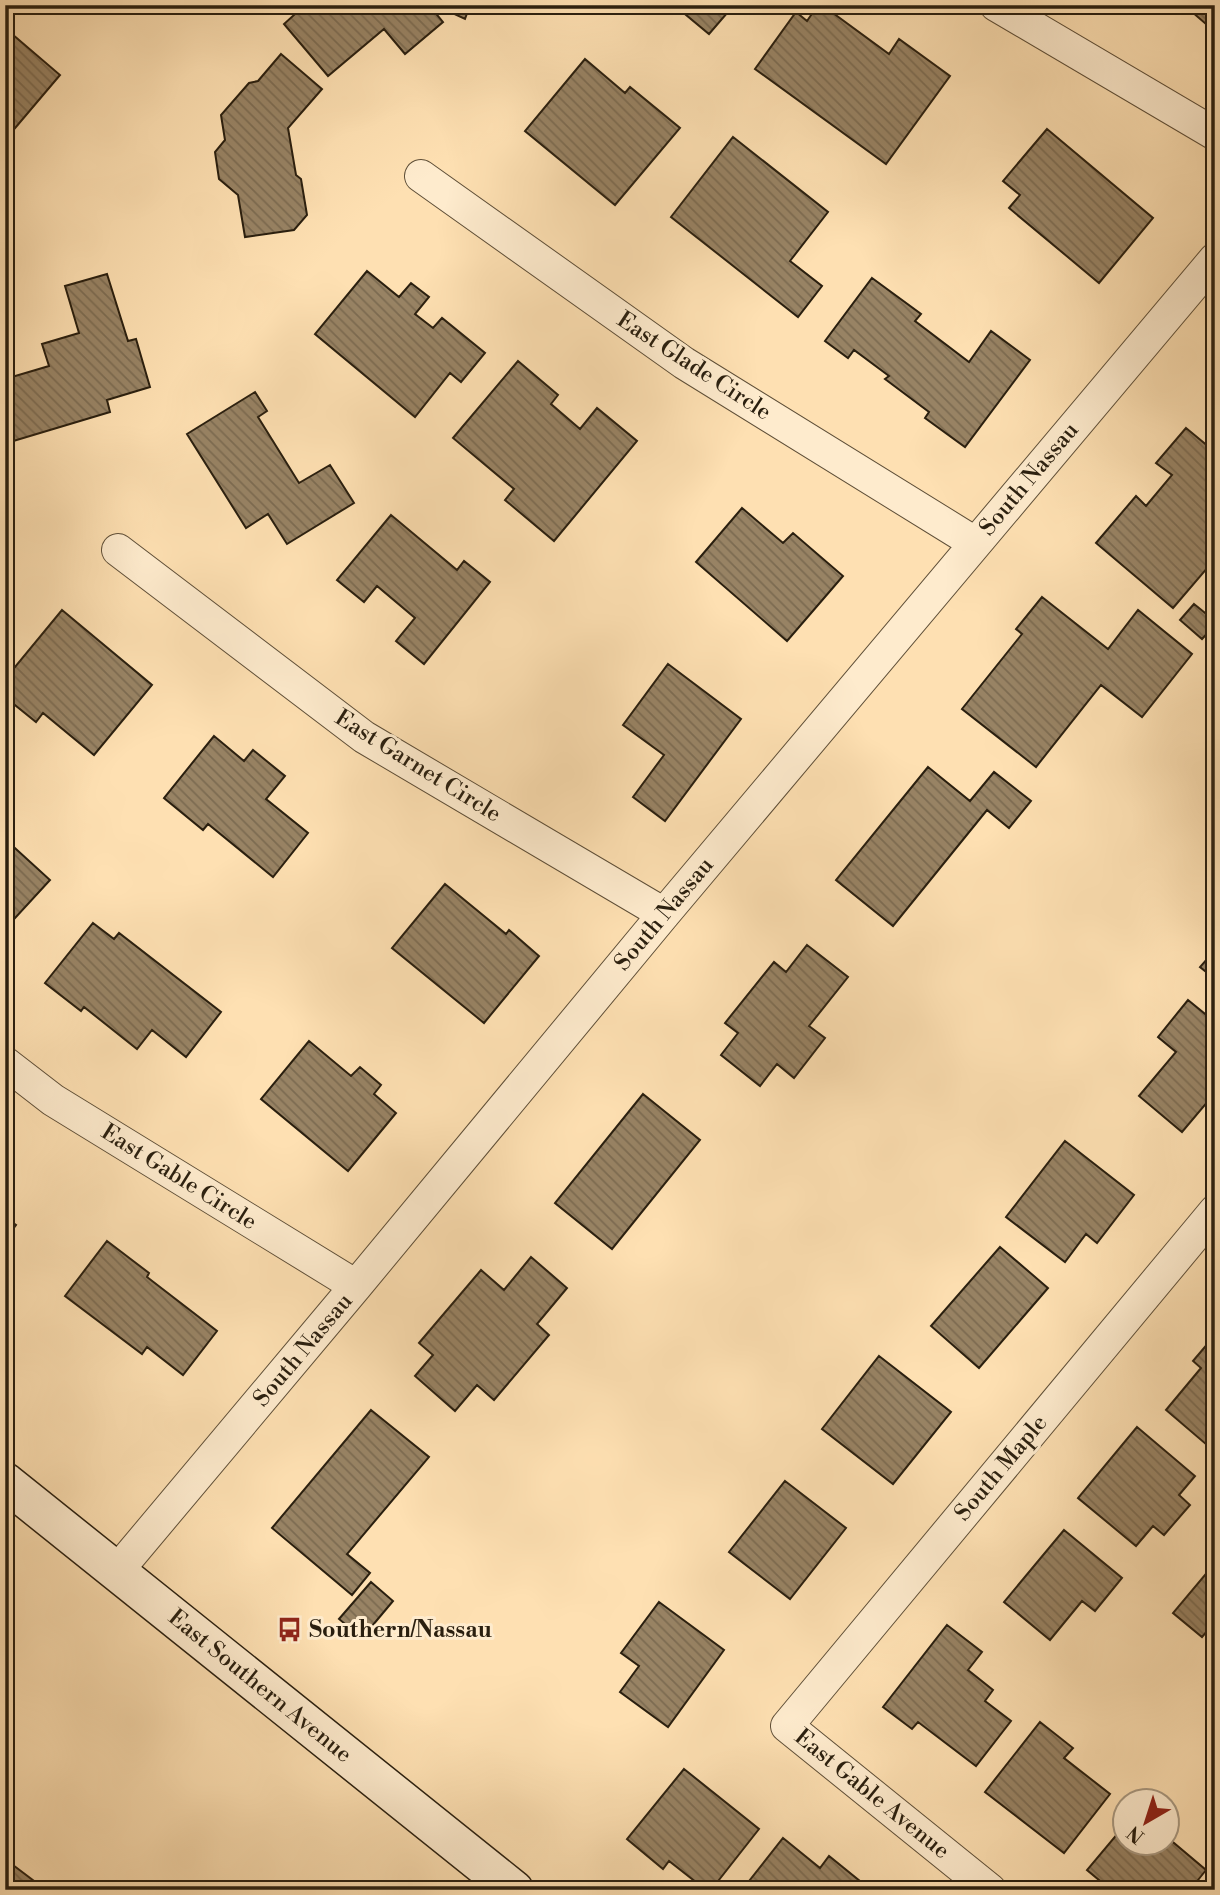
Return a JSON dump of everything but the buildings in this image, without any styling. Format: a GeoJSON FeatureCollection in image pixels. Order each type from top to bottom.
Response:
{"type":"FeatureCollection","features":[{"type":"Feature","properties":{"kind":"main road","name":"East Southern Avenue"},"geometry":{"type":"LineString","coordinates":[[5,1482],[514,1890]]}},
{"type":"Feature","properties":{"kind":"street"},"geometry":{"type":"LineString","coordinates":[[996,5],[1215,134]]}},
{"type":"Feature","properties":{"kind":"street","name":"East Glade Circle"},"geometry":{"type":"LineString","coordinates":[[421,176],[684,363],[975,543]]}},
{"type":"Feature","properties":{"kind":"street","name":"South Nassau"},"geometry":{"type":"LineString","coordinates":[[117,1571],[664,914],[1215,259]]}},
{"type":"Feature","properties":{"kind":"street","name":"East Garnet Circle"},"geometry":{"type":"LineString","coordinates":[[118,550],[364,737],[664,914]]}},
{"type":"Feature","properties":{"kind":"street","name":"East Gable Circle"},"geometry":{"type":"LineString","coordinates":[[5,1063],[53,1100],[356,1286]]}},
{"type":"Feature","properties":{"kind":"street","name":"South Maple"},"geometry":{"type":"LineString","coordinates":[[787,1726],[1215,1211]]}},
{"type":"Feature","properties":{"kind":"street","name":"East Gable Avenue"},"geometry":{"type":"LineString","coordinates":[[787,1726],[990,1890]]}},
{"type":"Feature","properties":{"kind":"place","name":"Southern/Nassau"},"geometry":{"type":"Point","coordinates":[289,1630]}}]}
